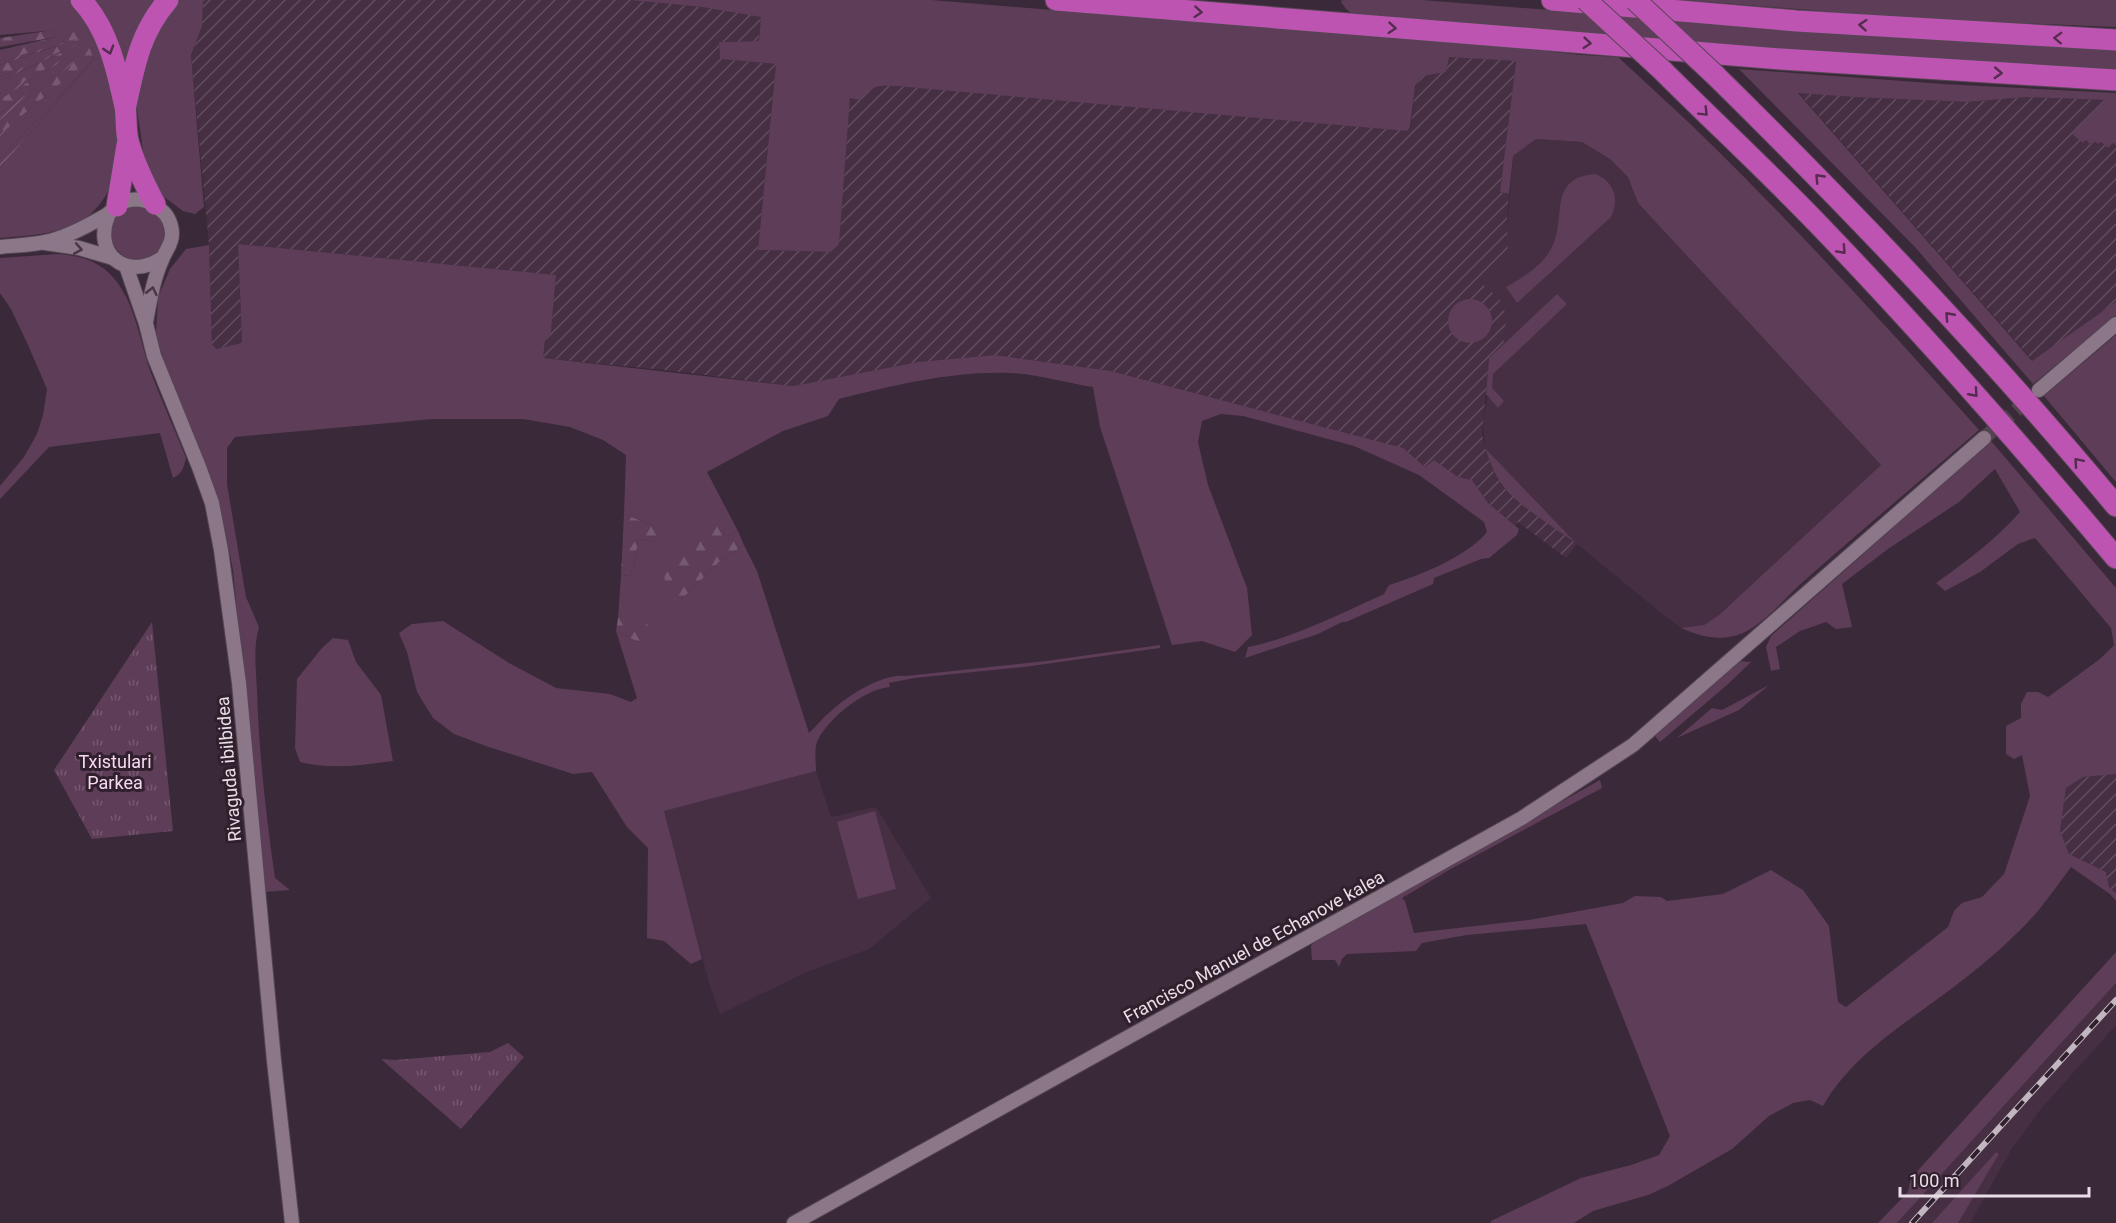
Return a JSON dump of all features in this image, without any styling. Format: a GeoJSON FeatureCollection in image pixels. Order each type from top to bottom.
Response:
{"type":"FeatureCollection","features":[{"type":"Feature","properties":{"kind":"highway"},"geometry":{"type":"LineString","coordinates":[[81,0],[103,30],[125,109],[128,142],[138,171],[155,204]]}},
{"type":"Feature","properties":{"kind":"highway"},"geometry":{"type":"LineString","coordinates":[[125,109],[137,56],[146,32],[155,15],[168,0]]}},
{"type":"Feature","properties":{"kind":"highway"},"geometry":{"type":"LineString","coordinates":[[1056,0],[1781,59],[2116,80]]}},
{"type":"Feature","properties":{"kind":"highway"},"geometry":{"type":"LineString","coordinates":[[1552,0],[1797,21],[2116,40]]}},
{"type":"Feature","properties":{"kind":"highway"},"geometry":{"type":"LineString","coordinates":[[1586,0],[1662,71],[1866,274],[2024,449],[2116,558]]}},
{"type":"Feature","properties":{"kind":"highway"},"geometry":{"type":"LineString","coordinates":[[1635,0],[1716,76],[1889,250],[2116,506]]}},
{"type":"Feature","properties":{"kind":"highway"},"geometry":{"type":"LineString","coordinates":[[113,210],[128,142]]}},
{"type":"Feature","properties":{"kind":"street"},"geometry":{"type":"LineString","coordinates":[[43,243],[75,231],[125,201],[146,200],[155,204],[164,212],[170,223],[172,235],[152,290],[146,324]]}},
{"type":"Feature","properties":{"kind":"street"},"geometry":{"type":"LineString","coordinates":[[113,210],[104,225],[103,237],[106,249],[113,258]]}},
{"type":"Feature","properties":{"kind":"street"},"geometry":{"type":"LineString","coordinates":[[0,247],[43,243],[80,248],[113,258],[126,266],[139,268],[152,265],[162,258]]}},
{"type":"Feature","properties":{"kind":"street","name":"Rivaguda ibilbidea"},"geometry":{"type":"LineString","coordinates":[[126,266],[146,324],[154,356],[212,503],[221,550],[239,683],[274,1061],[292,1223]]}},
{"type":"Feature","properties":{"kind":"street"},"geometry":{"type":"LineString","coordinates":[[2039,390],[2116,324]]}},
{"type":"Feature","properties":{"kind":"street","name":"Francisco Manuel de Echanove kalea"},"geometry":{"type":"LineString","coordinates":[[794,1223],[1562,794],[1633,745],[1983,438]]}},
{"type":"Feature","properties":{"kind":"shaded area"},"geometry":{"type":"Polygon","coordinates":[[[205,0],[630,0],[761,16],[759,41],[719,42],[720,59],[776,64],[758,250],[831,252],[839,244],[850,98],[860,99],[869,88],[880,85],[1411,127],[1415,87],[1422,76],[1449,57],[1516,61],[1500,192],[1509,194],[1508,252],[1504,265],[1479,281],[1499,298],[1504,307],[1506,330],[1503,345],[1489,359],[1482,434],[1495,475],[1503,487],[1577,544],[1566,558],[1518,522],[1514,525],[1488,503],[1472,480],[1458,477],[1434,460],[1425,467],[1402,448],[1111,371],[995,355],[918,362],[793,386],[543,358],[545,340],[551,332],[556,275],[238,244],[242,344],[215,349],[212,344],[209,245],[191,55],[202,26],[205,0]]]}},
{"type":"Feature","properties":{"kind":"shaded area"},"geometry":{"type":"Polygon","coordinates":[[[1798,92],[1967,102],[2027,97],[2106,100],[2078,138],[2083,142],[2086,139],[2113,142],[2116,145],[2116,302],[2033,361],[1798,92]]]}},
{"type":"Feature","properties":{"kind":"shaded area"},"geometry":{"type":"Polygon","coordinates":[[[1536,139],[1582,142],[1610,159],[1628,177],[1638,203],[1881,465],[1719,615],[1704,625],[1681,628],[1655,608],[1577,544],[1485,448],[1483,421],[1504,308],[1499,298],[1479,281],[1504,265],[1513,156],[1536,139]]]}},
{"type":"Feature","properties":{"kind":"shaded area"},"geometry":{"type":"Polygon","coordinates":[[[816,771],[831,817],[876,807],[931,898],[869,949],[807,972],[720,1014],[709,983],[663,811],[816,771]]]}},
{"type":"Feature","properties":{"kind":"shaded area"},"geometry":{"type":"Polygon","coordinates":[[[2116,774],[2116,893],[2109,887],[2106,872],[2069,854],[2060,831],[2066,788],[2083,777],[2116,774]]]}},
{"type":"Feature","properties":{"kind":"shaded area"},"geometry":{"type":"Polygon","coordinates":[[[2116,983],[2116,1025],[2040,1110],[2011,1150],[1970,1223],[1958,1223],[1999,1154],[1996,1152],[1932,1223],[1897,1223],[2116,983]]]}},
{"type":"Feature","properties":{"kind":"green space"},"geometry":{"type":"Polygon","coordinates":[[[0,0],[70,0],[75,6],[95,37],[105,64],[115,110],[118,156],[117,169],[110,188],[98,207],[88,216],[57,231],[0,238],[0,168],[94,59],[80,28],[0,35],[0,0]]]}},
{"type":"Feature","properties":{"kind":"green space"},"geometry":{"type":"Polygon","coordinates":[[[89,0],[157,0],[125,72],[89,0]]]}},
{"type":"Feature","properties":{"kind":"green space"},"geometry":{"type":"Polygon","coordinates":[[[180,0],[205,0],[202,26],[191,55],[204,207],[195,214],[183,211],[164,197],[146,171],[136,102],[143,57],[158,21],[180,0]]]}},
{"type":"Feature","properties":{"kind":"green space"},"geometry":{"type":"Polygon","coordinates":[[[630,0],[931,0],[1618,57],[1702,135],[1782,216],[1979,430],[1752,628],[1735,636],[1719,638],[1696,634],[1681,628],[1704,625],[1719,615],[1881,465],[1638,203],[1628,177],[1610,159],[1582,142],[1536,139],[1513,156],[1509,194],[1500,192],[1516,61],[1449,57],[1446,72],[1422,76],[1415,86],[1410,127],[1407,131],[879,86],[868,91],[860,100],[850,98],[839,244],[831,252],[758,250],[776,64],[720,59],[719,42],[759,41],[761,17],[702,7],[630,0]]]}},
{"type":"Feature","properties":{"kind":"green space"},"geometry":{"type":"Polygon","coordinates":[[[1342,0],[1422,0],[1946,41],[2116,49],[2116,71],[1856,56],[1355,16],[1346,9],[1342,0]]]}},
{"type":"Feature","properties":{"kind":"green space"},"geometry":{"type":"Polygon","coordinates":[[[1684,0],[2116,0],[2116,27],[1923,19],[1684,0]]]}},
{"type":"Feature","properties":{"kind":"green space"},"geometry":{"type":"Polygon","coordinates":[[[80,26],[94,59],[0,159],[0,141],[76,71],[0,134],[0,120],[75,61],[0,113],[0,99],[67,58],[0,94],[0,81],[66,50],[0,77],[0,65],[63,44],[0,61],[0,50],[56,37],[0,47],[0,38],[80,26]]]}},
{"type":"Feature","properties":{"kind":"green space"},"geometry":{"type":"Polygon","coordinates":[[[83,37],[0,65],[0,61],[83,37]]]}},
{"type":"Feature","properties":{"kind":"green space"},"geometry":{"type":"Polygon","coordinates":[[[85,41],[0,81],[0,77],[85,41]]]}},
{"type":"Feature","properties":{"kind":"green space"},"geometry":{"type":"Polygon","coordinates":[[[87,46],[0,99],[0,94],[87,46]]]}},
{"type":"Feature","properties":{"kind":"green space"},"geometry":{"type":"Polygon","coordinates":[[[89,51],[0,120],[0,113],[89,51]]]}},
{"type":"Feature","properties":{"kind":"green space"},"geometry":{"type":"Polygon","coordinates":[[[92,57],[0,141],[0,134],[92,57]]]}},
{"type":"Feature","properties":{"kind":"green space"},"geometry":{"type":"Polygon","coordinates":[[[94,59],[0,168],[0,159],[94,59]]]}},
{"type":"Feature","properties":{"kind":"green space"},"geometry":{"type":"Polygon","coordinates":[[[1739,69],[1943,84],[2116,93],[2116,145],[2113,143],[2108,148],[2101,142],[2098,144],[2094,141],[2091,145],[2086,140],[2083,143],[2072,134],[2105,100],[2027,97],[1967,102],[1798,93],[2032,361],[2116,302],[2116,315],[2033,384],[1914,246],[1739,69]]]}},
{"type":"Feature","properties":{"kind":"green space"},"geometry":{"type":"Polygon","coordinates":[[[1595,174],[1607,181],[1613,191],[1615,204],[1611,217],[1517,303],[1506,287],[1532,270],[1544,259],[1552,247],[1564,191],[1570,183],[1580,177],[1595,174]]]}},
{"type":"Feature","properties":{"kind":"green space"},"geometry":{"type":"Polygon","coordinates":[[[138,206],[148,208],[157,214],[163,223],[165,233],[163,243],[157,252],[148,258],[138,260],[128,258],[119,252],[113,243],[111,233],[113,223],[119,214],[128,208],[138,206]]]}},
{"type":"Feature","properties":{"kind":"green space"},"geometry":{"type":"Polygon","coordinates":[[[238,244],[556,275],[551,332],[545,340],[543,358],[793,386],[918,362],[995,355],[1111,371],[1403,448],[1425,467],[1434,460],[1458,477],[1472,480],[1488,503],[1519,529],[1517,535],[1489,558],[1434,578],[1433,584],[1318,634],[1245,658],[1248,647],[1282,638],[1384,594],[1389,585],[1428,571],[1456,557],[1479,541],[1487,532],[1484,522],[1419,475],[1354,446],[1243,416],[1221,414],[1202,421],[1198,442],[1208,485],[1247,588],[1252,635],[1235,652],[1202,641],[1172,645],[1100,427],[1093,387],[1031,375],[967,374],[924,380],[839,399],[828,416],[783,431],[707,472],[738,531],[727,537],[716,515],[677,604],[719,562],[744,545],[757,571],[809,733],[827,714],[846,699],[886,678],[1046,661],[1160,645],[1160,648],[889,683],[890,687],[858,699],[829,724],[816,745],[816,771],[664,811],[702,959],[691,964],[664,941],[647,938],[648,848],[627,827],[592,772],[573,774],[454,734],[433,718],[417,692],[407,652],[399,633],[412,624],[443,621],[509,663],[556,688],[610,694],[631,702],[637,698],[616,631],[638,642],[639,618],[618,618],[621,575],[630,576],[635,563],[638,539],[656,542],[654,526],[624,514],[626,455],[603,440],[570,427],[523,419],[433,419],[235,437],[227,448],[227,484],[246,597],[259,627],[256,642],[258,715],[269,831],[275,878],[290,890],[264,892],[233,570],[221,510],[205,463],[164,361],[156,334],[158,297],[170,269],[186,249],[209,245],[212,344],[216,349],[242,343],[238,244]]]}},
{"type":"Feature","properties":{"kind":"green space"},"geometry":{"type":"Polygon","coordinates":[[[59,254],[92,261],[109,273],[118,283],[131,307],[151,373],[186,458],[181,472],[173,478],[160,433],[49,447],[0,499],[0,486],[24,457],[37,434],[47,389],[11,309],[0,293],[0,258],[59,254]]]}},
{"type":"Feature","properties":{"kind":"green space"},"geometry":{"type":"Polygon","coordinates":[[[1557,294],[1567,304],[1493,374],[1492,388],[1504,401],[1498,408],[1486,394],[1489,358],[1557,294]]]}},
{"type":"Feature","properties":{"kind":"green space"},"geometry":{"type":"Polygon","coordinates":[[[1470,299],[1485,306],[1492,321],[1485,336],[1470,343],[1455,336],[1448,321],[1455,306],[1470,299]]]}},
{"type":"Feature","properties":{"kind":"green space"},"geometry":{"type":"Polygon","coordinates":[[[2116,335],[2116,482],[2044,396],[2116,335]]]}},
{"type":"Feature","properties":{"kind":"green space"},"geometry":{"type":"Polygon","coordinates":[[[1991,441],[2116,588],[2116,774],[2083,777],[2066,788],[2060,831],[2069,854],[2106,872],[2109,887],[2116,893],[2116,901],[2110,894],[2071,867],[2038,911],[2012,938],[1945,994],[1869,1051],[1836,1086],[1823,1106],[1810,1100],[1793,1103],[1769,1116],[1732,1149],[1668,1186],[1648,1195],[1593,1211],[1574,1223],[1491,1223],[1581,1178],[1659,1155],[1670,1136],[1586,924],[1467,935],[1422,943],[1416,951],[1347,954],[1339,967],[1335,960],[1312,960],[1311,946],[1317,939],[1600,780],[1602,788],[1449,870],[1402,898],[1405,901],[1414,933],[1529,920],[1623,903],[1635,896],[1661,897],[1667,901],[1723,894],[1771,870],[1803,890],[1829,926],[1838,1002],[1846,1007],[1948,927],[1954,911],[1962,903],[1982,897],[2004,874],[2030,796],[2022,755],[2014,759],[2006,754],[2006,726],[2021,718],[2021,704],[2027,692],[2038,692],[2048,697],[2100,659],[2114,645],[2111,628],[2035,538],[2018,544],[1980,572],[1945,591],[1936,583],[1980,550],[2020,512],[1995,469],[1959,502],[1888,549],[1842,584],[1852,627],[1836,629],[1826,622],[1800,631],[1776,647],[1780,669],[1771,671],[1766,647],[1771,636],[1991,441]]]}},
{"type":"Feature","properties":{"kind":"green space"},"geometry":{"type":"Polygon","coordinates":[[[1485,448],[1577,544],[1527,509],[1509,493],[1492,468],[1485,448]]]}},
{"type":"Feature","properties":{"kind":"green space"},"geometry":{"type":"Polygon","coordinates":[[[624,514],[654,526],[663,535],[656,542],[638,539],[635,563],[630,576],[621,575],[624,514]]]}},
{"type":"Feature","properties":{"kind":"green space"},"geometry":{"type":"Polygon","coordinates":[[[716,514],[727,537],[738,531],[744,545],[719,562],[677,604],[666,596],[664,572],[691,538],[716,514]]]}},
{"type":"Feature","properties":{"kind":"green space"},"geometry":{"type":"Polygon","coordinates":[[[618,618],[639,618],[652,628],[648,640],[638,642],[616,631],[618,618]]]}},
{"type":"Feature","properties":{"kind":"green space","name":"Txistulari Parkea"},"geometry":{"type":"Polygon","coordinates":[[[152,622],[173,831],[92,839],[54,770],[152,622]]]}},
{"type":"Feature","properties":{"kind":"green space"},"geometry":{"type":"Polygon","coordinates":[[[333,638],[348,640],[356,662],[381,695],[393,761],[335,766],[300,762],[295,748],[297,679],[333,638]]]}},
{"type":"Feature","properties":{"kind":"green space"},"geometry":{"type":"Polygon","coordinates":[[[1738,661],[1751,662],[1660,742],[1655,736],[1738,661]]]}},
{"type":"Feature","properties":{"kind":"green space"},"geometry":{"type":"Polygon","coordinates":[[[1769,685],[1739,710],[1677,738],[1712,708],[1722,710],[1769,685]]]}},
{"type":"Feature","properties":{"kind":"green space"},"geometry":{"type":"Polygon","coordinates":[[[875,811],[896,889],[858,899],[837,822],[875,811]]]}},
{"type":"Feature","properties":{"kind":"green space"},"geometry":{"type":"Polygon","coordinates":[[[2116,952],[2116,983],[1897,1223],[1878,1223],[1908,1192],[1911,1178],[2116,952]]]}},
{"type":"Feature","properties":{"kind":"green space"},"geometry":{"type":"Polygon","coordinates":[[[508,1043],[524,1057],[461,1129],[381,1059],[395,1060],[490,1052],[508,1043]]]}},
{"type":"Feature","properties":{"kind":"green space"},"geometry":{"type":"Polygon","coordinates":[[[1996,1152],[1999,1154],[1958,1223],[1932,1223],[1996,1152]]]}},
{"type":"Feature","properties":{"kind":"tunnel"},"geometry":{"type":"LineString","coordinates":[[1984,438],[2031,397]]}},
{"type":"Feature","properties":{"kind":"railway"},"geometry":{"type":"LineString","coordinates":[[1912,1223],[2116,1000]]}}]}
